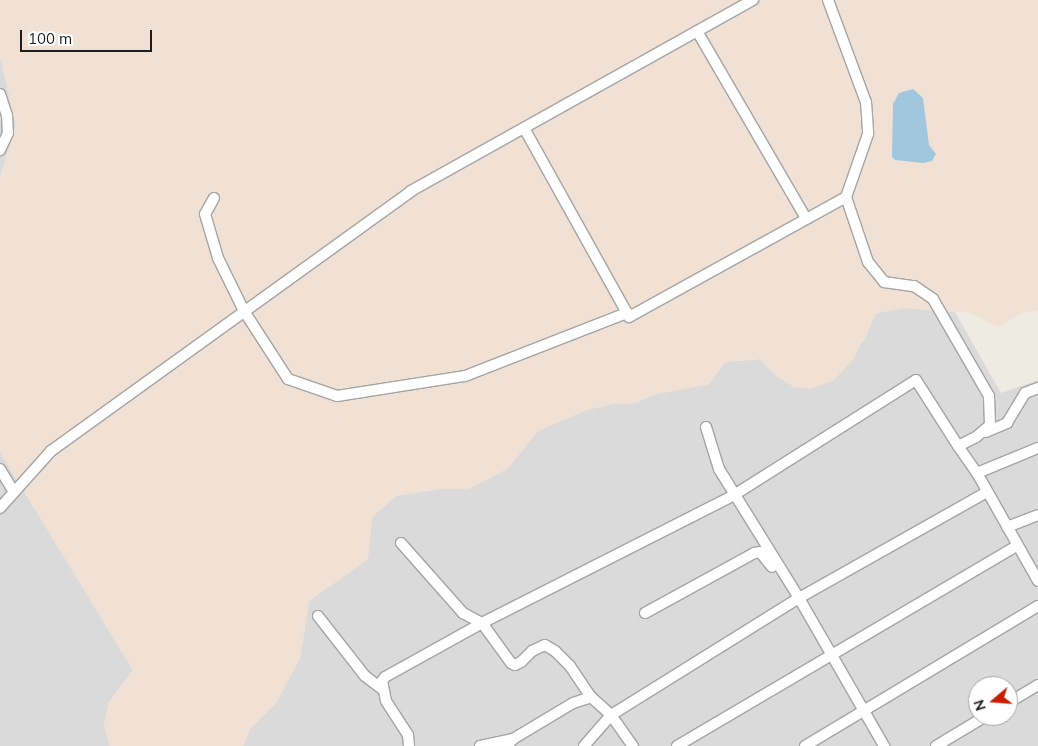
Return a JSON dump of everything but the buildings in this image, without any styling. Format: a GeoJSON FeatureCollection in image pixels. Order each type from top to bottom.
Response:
{"type":"FeatureCollection","features":[{"type":"Feature","properties":{"kind":"street"},"geometry":{"type":"LineString","coordinates":[[0,508],[51,451],[410,191],[753,0]]}},
{"type":"Feature","properties":{"kind":"street"},"geometry":{"type":"LineString","coordinates":[[828,0],[866,102],[868,134],[846,197],[868,262],[884,282],[914,286],[933,299],[989,396],[990,425],[976,437]]}},
{"type":"Feature","properties":{"kind":"street"},"geometry":{"type":"LineString","coordinates":[[696,31],[806,218]]}},
{"type":"Feature","properties":{"kind":"street"},"geometry":{"type":"LineString","coordinates":[[0,94],[7,115],[8,133],[0,150]]}},
{"type":"Feature","properties":{"kind":"street"},"geometry":{"type":"LineString","coordinates":[[524,128],[629,317],[846,197]]}},
{"type":"Feature","properties":{"kind":"street"},"geometry":{"type":"LineString","coordinates":[[214,198],[205,214],[218,258],[244,311],[288,379],[337,396],[465,376],[627,313]]}},
{"type":"Feature","properties":{"kind":"street"},"geometry":{"type":"LineString","coordinates":[[409,746],[408,735],[386,701],[382,689],[382,681],[385,677],[482,623],[734,495],[916,380],[977,473],[986,492],[1038,581]]}},
{"type":"Feature","properties":{"kind":"street"},"geometry":{"type":"LineString","coordinates":[[958,446],[1007,423],[1026,393],[1038,388]]}},
{"type":"Feature","properties":{"kind":"street"},"geometry":{"type":"LineString","coordinates":[[706,427],[719,469],[799,598],[830,656],[884,746]]}},
{"type":"Feature","properties":{"kind":"street"},"geometry":{"type":"LineString","coordinates":[[977,473],[1038,448]]}},
{"type":"Feature","properties":{"kind":"street"},"geometry":{"type":"LineString","coordinates":[[0,469],[14,492]]}},
{"type":"Feature","properties":{"kind":"street"},"geometry":{"type":"LineString","coordinates":[[584,746],[611,715],[799,598],[986,492]]}},
{"type":"Feature","properties":{"kind":"street"},"geometry":{"type":"LineString","coordinates":[[1007,528],[1038,515]]}},
{"type":"Feature","properties":{"kind":"street"},"geometry":{"type":"LineString","coordinates":[[401,543],[464,613],[482,623],[511,663],[515,665],[521,662],[532,652],[546,645],[570,666],[591,697],[611,715],[633,746]]}},
{"type":"Feature","properties":{"kind":"street"},"geometry":{"type":"LineString","coordinates":[[677,746],[1017,546]]}},
{"type":"Feature","properties":{"kind":"street"},"geometry":{"type":"LineString","coordinates":[[645,613],[754,553],[760,552],[784,586],[799,598]]}},
{"type":"Feature","properties":{"kind":"street"},"geometry":{"type":"LineString","coordinates":[[805,746],[1038,606]]}},
{"type":"Feature","properties":{"kind":"street"},"geometry":{"type":"LineString","coordinates":[[318,616],[365,676],[382,689]]}},
{"type":"Feature","properties":{"kind":"street"},"geometry":{"type":"LineString","coordinates":[[1018,697],[1038,685]]}},
{"type":"Feature","properties":{"kind":"street"},"geometry":{"type":"LineString","coordinates":[[480,746],[510,743],[573,703],[591,697]]}},
{"type":"Feature","properties":{"kind":"street"},"geometry":{"type":"LineString","coordinates":[[936,746],[969,726]]}},
{"type":"Feature","properties":{"kind":"shaded area"},"geometry":{"type":"Polygon","coordinates":[[[0,0],[1038,0],[1038,311],[1025,312],[997,327],[971,313],[905,308],[876,313],[853,360],[834,380],[811,389],[794,387],[776,376],[760,359],[725,362],[709,384],[652,395],[636,403],[612,404],[587,410],[538,431],[507,469],[468,489],[439,489],[396,496],[372,517],[368,559],[309,601],[300,658],[276,703],[250,729],[243,746],[110,746],[104,726],[109,702],[133,670],[0,452],[0,177],[16,126],[0,56],[0,0]]]}},
{"type":"Feature","properties":{"kind":"shaded area"},"geometry":{"type":"Polygon","coordinates":[[[0,56],[16,126],[0,177],[0,56]]]}},
{"type":"Feature","properties":{"kind":"shaded area"},"geometry":{"type":"Polygon","coordinates":[[[905,308],[955,312],[1001,393],[1038,380],[1038,746],[243,746],[250,729],[276,703],[300,658],[309,601],[368,559],[372,517],[396,496],[439,489],[468,489],[507,469],[538,431],[587,410],[612,404],[636,403],[652,395],[709,384],[725,362],[760,359],[776,376],[864,340],[876,313],[905,308]]]}},
{"type":"Feature","properties":{"kind":"shaded area"},"geometry":{"type":"Polygon","coordinates":[[[0,452],[133,670],[109,702],[104,726],[110,746],[0,746],[0,452]]]}},
{"type":"Feature","properties":{"kind":"water"},"geometry":{"type":"Polygon","coordinates":[[[913,89],[923,98],[929,145],[936,154],[932,161],[923,163],[895,160],[892,157],[893,104],[899,93],[913,89]]]}}]}
